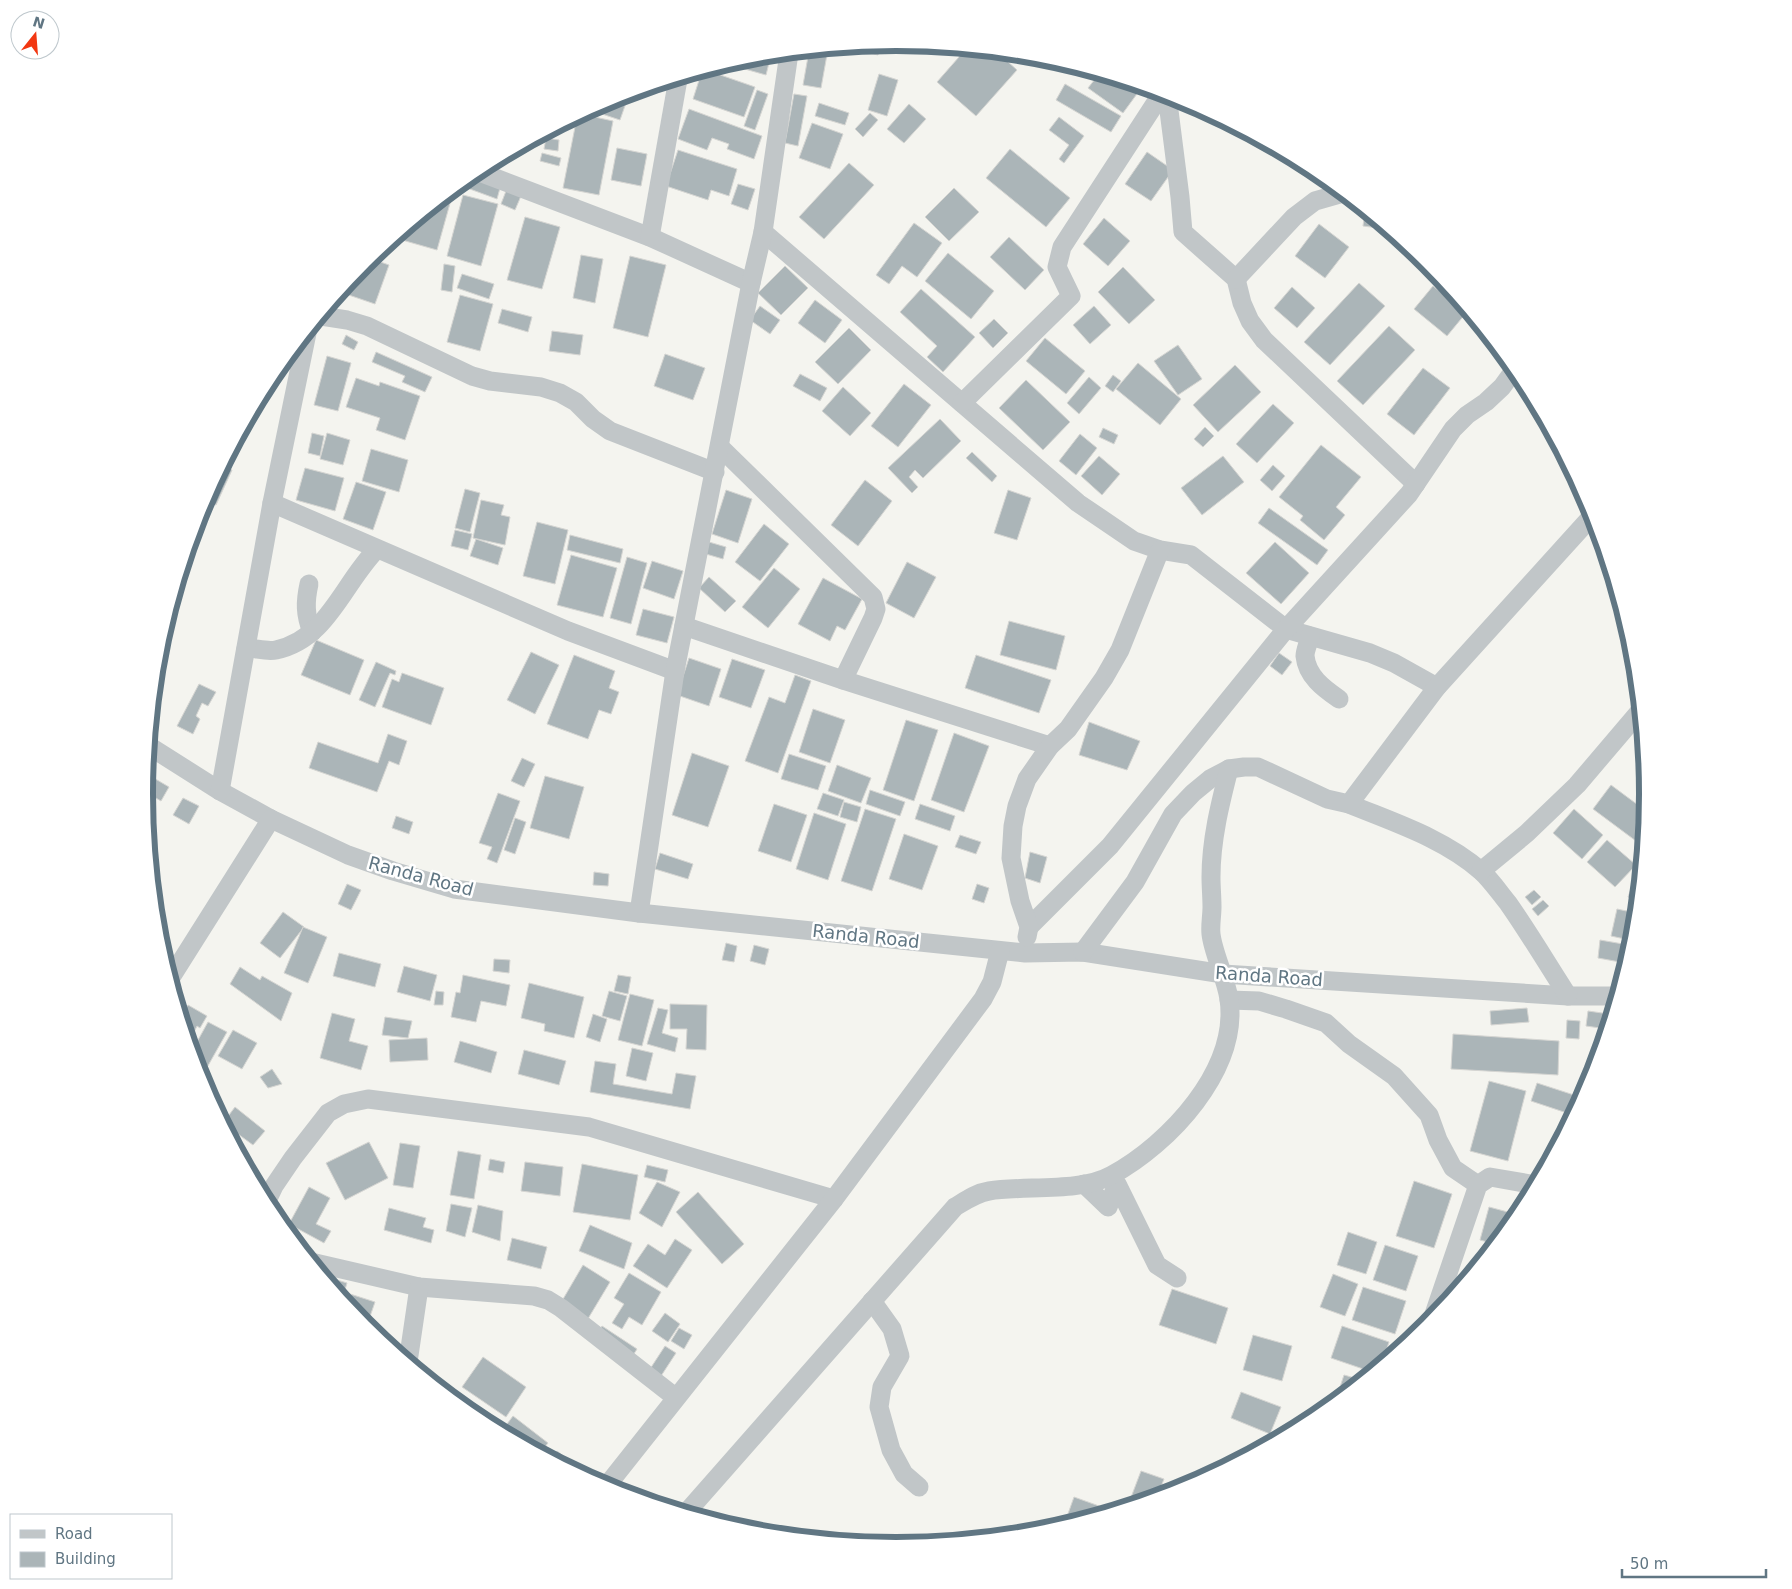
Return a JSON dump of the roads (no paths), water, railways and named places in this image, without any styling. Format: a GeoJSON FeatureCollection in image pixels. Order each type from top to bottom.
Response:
{"type":"FeatureCollection","features":[{"type":"Feature","properties":{"kind":"street"},"geometry":{"type":"LineString","coordinates":[[640,913],[675,671],[751,283],[764,232],[788,60]]}},
{"type":"Feature","properties":{"kind":"street"},"geometry":{"type":"LineString","coordinates":[[650,237],[677,85]]}},
{"type":"Feature","properties":{"kind":"street"},"geometry":{"type":"LineString","coordinates":[[962,403],[1071,296],[1057,268],[1062,248],[1158,100]]}},
{"type":"Feature","properties":{"kind":"street"},"geometry":{"type":"LineString","coordinates":[[1168,103],[1183,232],[1236,279],[1242,303],[1250,321],[1264,340],[1416,484]]}},
{"type":"Feature","properties":{"kind":"street"},"geometry":{"type":"LineString","coordinates":[[486,175],[650,237],[751,283]]}},
{"type":"Feature","properties":{"kind":"street"},"geometry":{"type":"LineString","coordinates":[[1236,279],[1294,217],[1316,201],[1335,195]]}},
{"type":"Feature","properties":{"kind":"street"},"geometry":{"type":"LineString","coordinates":[[764,232],[1078,503],[1134,541],[1160,550],[1191,555],[1286,628],[1370,653],[1394,663],[1437,687]]}},
{"type":"Feature","properties":{"kind":"street"},"geometry":{"type":"LineString","coordinates":[[327,317],[347,320],[366,326],[472,376],[560,393],[576,402],[593,420],[610,431],[715,472]]}},
{"type":"Feature","properties":{"kind":"street"},"geometry":{"type":"LineString","coordinates":[[220,791],[272,503],[305,344]]}},
{"type":"Feature","properties":{"kind":"street"},"geometry":{"type":"LineString","coordinates":[[1028,927],[1110,846],[1286,628],[1416,484],[1453,429],[1467,415],[1486,402],[1502,387],[1510,376]]}},
{"type":"Feature","properties":{"kind":"street"},"geometry":{"type":"LineString","coordinates":[[720,447],[873,597],[876,609],[873,618],[843,680]]}},
{"type":"Feature","properties":{"kind":"street"},"geometry":{"type":"LineString","coordinates":[[272,503],[568,631],[675,671]]}},
{"type":"Feature","properties":{"kind":"street"},"geometry":{"type":"LineString","coordinates":[[1349,804],[1437,687],[1587,521]]}},
{"type":"Feature","properties":{"kind":"street"},"geometry":{"type":"LineString","coordinates":[[246,648],[275,650],[298,642],[320,627],[358,570],[377,549]]}},
{"type":"Feature","properties":{"kind":"street"},"geometry":{"type":"LineString","coordinates":[[1025,953],[1028,927],[1020,901],[1011,858],[1013,826],[1017,806],[1027,779],[1050,746],[1068,729],[1104,678],[1120,650],[1160,550]]}},
{"type":"Feature","properties":{"kind":"street"},"geometry":{"type":"LineString","coordinates":[[309,584],[305,601],[306,619],[312,632]]}},
{"type":"Feature","properties":{"kind":"street"},"geometry":{"type":"LineString","coordinates":[[684,626],[843,680],[1050,746]]}},
{"type":"Feature","properties":{"kind":"street"},"geometry":{"type":"LineString","coordinates":[[1310,636],[1305,654],[1310,672],[1323,688],[1339,699]]}},
{"type":"Feature","properties":{"kind":"street"},"geometry":{"type":"LineString","coordinates":[[1481,872],[1527,833],[1577,785],[1635,717]]}},
{"type":"Feature","properties":{"kind":"street","name":"Randa Road"},"geometry":{"type":"LineString","coordinates":[[154,749],[220,791],[271,819],[348,855],[454,889],[640,913],[1025,953],[1083,952],[1223,974],[1568,996],[1611,996]]}},
{"type":"Feature","properties":{"kind":"street"},"geometry":{"type":"LineString","coordinates":[[1083,952],[1135,882],[1173,814],[1193,793],[1210,779],[1229,769],[1258,767],[1327,799],[1349,804],[1419,832],[1445,845],[1481,872],[1496,888],[1516,914],[1568,996]]}},
{"type":"Feature","properties":{"kind":"street"},"geometry":{"type":"LineString","coordinates":[[690,1508],[955,1207],[987,1191],[1084,1184],[1110,1176],[1147,1153],[1201,1096],[1219,1064],[1229,1033],[1230,1000],[1211,934],[1211,876],[1218,810],[1229,769]]}},
{"type":"Feature","properties":{"kind":"street"},"geometry":{"type":"LineString","coordinates":[[174,972],[271,819]]}},
{"type":"Feature","properties":{"kind":"street"},"geometry":{"type":"LineString","coordinates":[[611,1481],[834,1199],[983,999],[992,982],[1000,950]]}},
{"type":"Feature","properties":{"kind":"street"},"geometry":{"type":"LineString","coordinates":[[1230,1000],[1259,1001],[1286,1008],[1326,1023],[1349,1044],[1394,1076],[1429,1116],[1438,1140],[1454,1168],[1478,1185]]}},
{"type":"Feature","properties":{"kind":"street"},"geometry":{"type":"LineString","coordinates":[[270,1194],[293,1158],[328,1113],[344,1104],[368,1100],[589,1127],[834,1199]]}},
{"type":"Feature","properties":{"kind":"street"},"geometry":{"type":"LineString","coordinates":[[1438,1303],[1478,1185],[1490,1177],[1529,1184]]}},
{"type":"Feature","properties":{"kind":"street"},"geometry":{"type":"LineString","coordinates":[[1084,1184],[1108,1207],[1117,1184],[1156,1265],[1177,1278]]}},
{"type":"Feature","properties":{"kind":"street"},"geometry":{"type":"LineString","coordinates":[[320,1264],[419,1287],[534,1296],[548,1300],[561,1308],[676,1398]]}},
{"type":"Feature","properties":{"kind":"street"},"geometry":{"type":"LineString","coordinates":[[409,1355],[419,1287]]}},
{"type":"Feature","properties":{"kind":"street"},"geometry":{"type":"LineString","coordinates":[[872,1301],[892,1329],[900,1356],[882,1387],[879,1407],[891,1450],[904,1474],[919,1487]]}}]}
